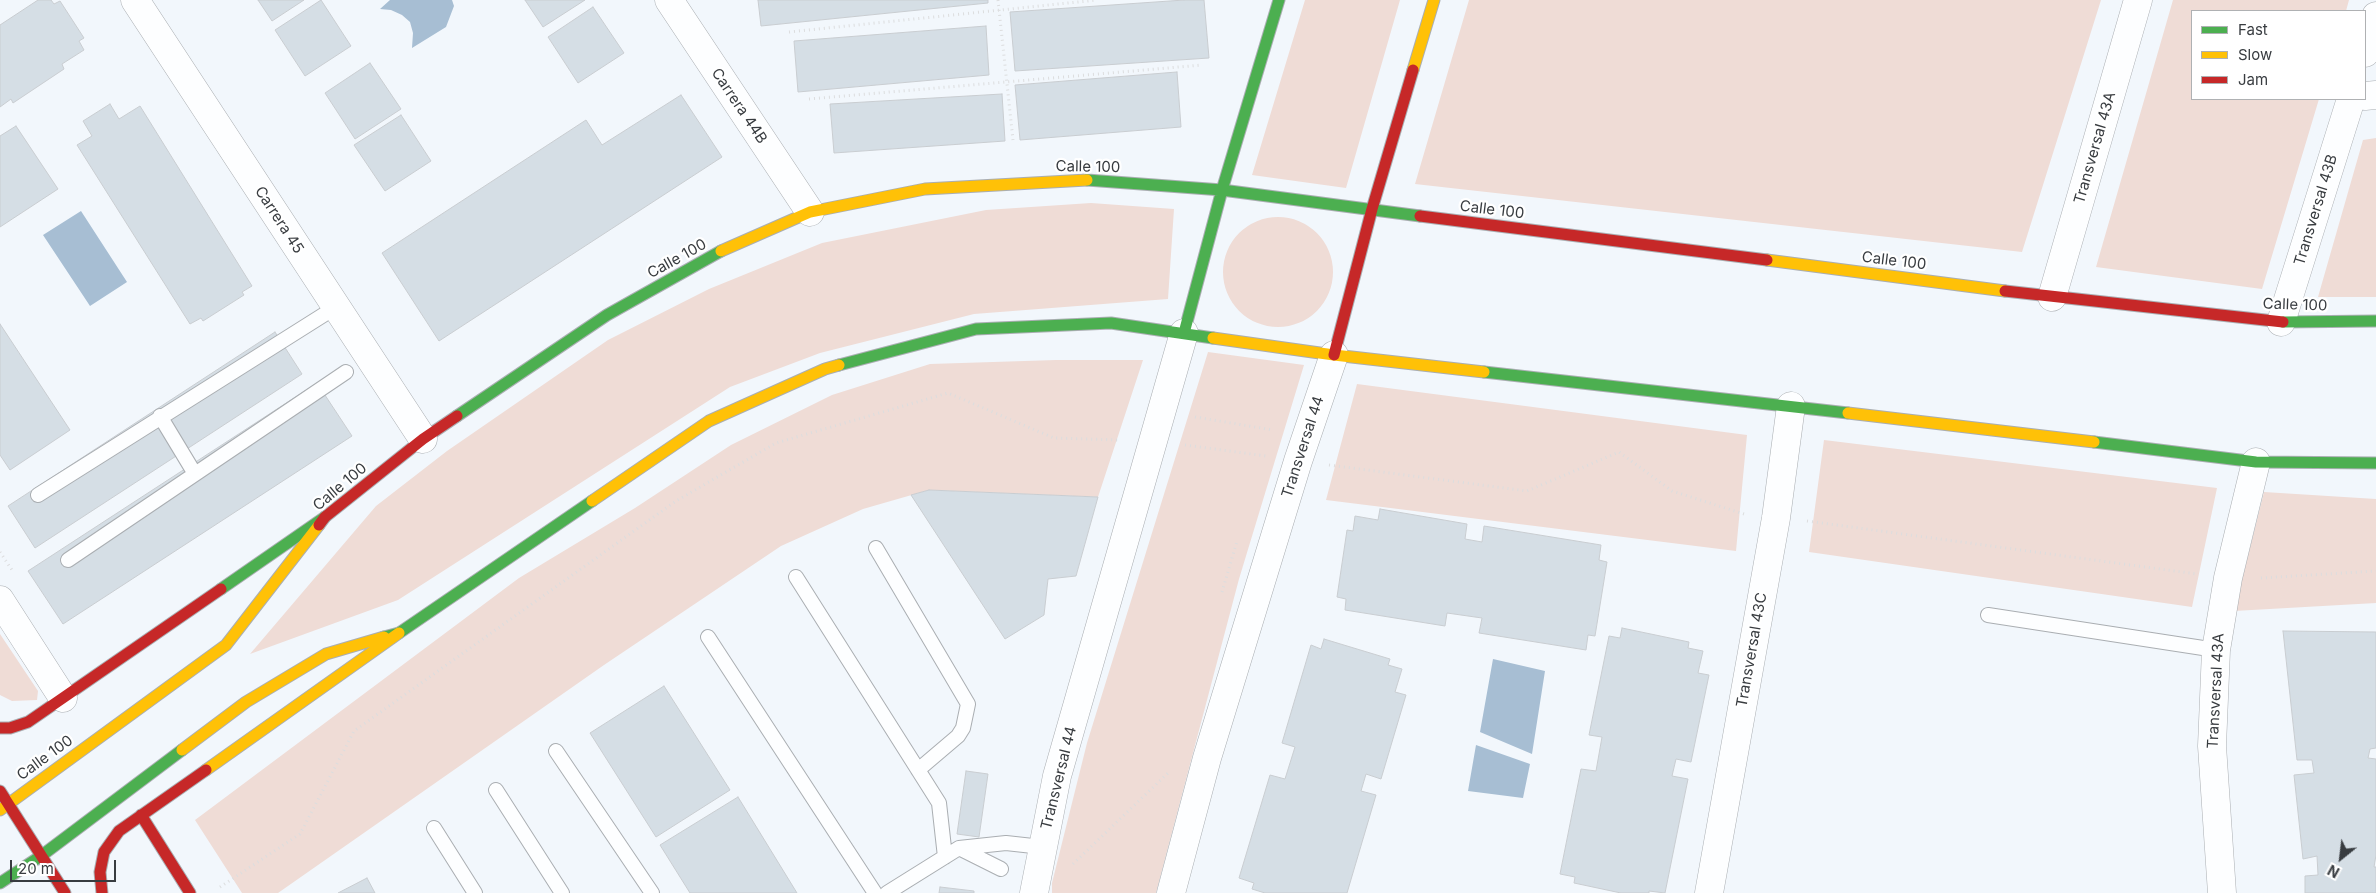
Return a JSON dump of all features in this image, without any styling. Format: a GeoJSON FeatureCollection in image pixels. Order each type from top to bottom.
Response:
{"type":"FeatureCollection","features":[{"type":"Feature","properties":{"kind":"street","name":"Carrera 45"},"geometry":{"type":"LineString","coordinates":[[135,0],[423,439]]}},
{"type":"Feature","properties":{"kind":"street","name":"Carrera 44B"},"geometry":{"type":"LineString","coordinates":[[669,0],[810,212]]}},
{"type":"Feature","properties":{"kind":"street","name":"Transversal 44"},"geometry":{"type":"LineString","coordinates":[[1034,893],[1057,776],[1184,333],[1222,190],[1279,0]]}},
{"type":"Feature","properties":{"kind":"street","name":"Transversal 44"},"geometry":{"type":"LineString","coordinates":[[1171,893],[1207,758],[1298,461],[1334,355],[1372,209],[1434,0]]}},
{"type":"Feature","properties":{"kind":"street","name":"Transversal 43A"},"geometry":{"type":"LineString","coordinates":[[2052,296],[2138,0]]}},
{"type":"Feature","properties":{"kind":"street"},"geometry":{"type":"LineString","coordinates":[[2366,50],[2376,16]]}},
{"type":"Feature","properties":{"kind":"street","name":"Transversal 43B"},"geometry":{"type":"LineString","coordinates":[[2281,322],[2351,100]]}},
{"type":"Feature","properties":{"kind":"street","name":"Calle 100"},"geometry":{"type":"LineString","coordinates":[[4,807],[226,645],[325,517],[423,439],[607,315],[735,243],[810,212],[925,189],[1080,179],[1222,190],[2052,296],[2281,322],[2376,321]]}},
{"type":"Feature","properties":{"kind":"street"},"geometry":{"type":"LineString","coordinates":[[102,893],[100,872],[104,852],[119,831],[399,634],[709,421],[825,369],[976,329],[1111,323],[1334,355],[1791,406],[2256,462],[2376,464]]}},
{"type":"Feature","properties":{"kind":"street","name":"Transversal 43C"},"geometry":{"type":"LineString","coordinates":[[1709,893],[1776,518],[1791,406]]}},
{"type":"Feature","properties":{"kind":"street","name":"Transversal 43A"},"geometry":{"type":"LineString","coordinates":[[2222,893],[2212,746],[2216,650],[2241,578],[2256,462]]}},
{"type":"Feature","properties":{"kind":"street"},"geometry":{"type":"LineString","coordinates":[[0,728],[10,728],[28,722],[325,517]]}},
{"type":"Feature","properties":{"kind":"street"},"geometry":{"type":"LineString","coordinates":[[0,600],[63,698]]}},
{"type":"Feature","properties":{"kind":"street"},"geometry":{"type":"LineString","coordinates":[[0,883],[41,856],[246,702],[326,654],[399,634]]}},
{"type":"Feature","properties":{"kind":"street"},"geometry":{"type":"LineString","coordinates":[[0,791],[4,807],[41,856],[65,893]]}},
{"type":"Feature","properties":{"kind":"street"},"geometry":{"type":"LineString","coordinates":[[141,814],[190,893]]}},
{"type":"Feature","properties":{"kind":"lane"},"geometry":{"type":"LineString","coordinates":[[38,494],[336,307]]}},
{"type":"Feature","properties":{"kind":"lane"},"geometry":{"type":"LineString","coordinates":[[68,560],[346,372]]}},
{"type":"Feature","properties":{"kind":"lane"},"geometry":{"type":"LineString","coordinates":[[160,416],[195,474]]}},
{"type":"Feature","properties":{"kind":"lane"},"geometry":{"type":"LineString","coordinates":[[876,548],[968,704],[963,728],[958,736],[918,770]]}},
{"type":"Feature","properties":{"kind":"lane"},"geometry":{"type":"LineString","coordinates":[[796,577],[939,803],[945,857]]}},
{"type":"Feature","properties":{"kind":"lane"},"geometry":{"type":"LineString","coordinates":[[1988,615],[2216,650]]}},
{"type":"Feature","properties":{"kind":"lane"},"geometry":{"type":"LineString","coordinates":[[708,637],[875,893]]}},
{"type":"Feature","properties":{"kind":"lane"},"geometry":{"type":"LineString","coordinates":[[556,750],[652,893]]}},
{"type":"Feature","properties":{"kind":"lane"},"geometry":{"type":"LineString","coordinates":[[496,790],[562,893]]}},
{"type":"Feature","properties":{"kind":"lane"},"geometry":{"type":"LineString","coordinates":[[434,828],[476,893]]}},
{"type":"Feature","properties":{"kind":"lane"},"geometry":{"type":"LineString","coordinates":[[887,893],[959,848],[1006,844],[1042,847]]}},
{"type":"Feature","properties":{"kind":"lane"},"geometry":{"type":"LineString","coordinates":[[959,848],[1001,869]]}},
{"type":"Feature","properties":{"kind":"path"},"geometry":{"type":"LineString","coordinates":[[998,0],[1013,140]]}},
{"type":"Feature","properties":{"kind":"path"},"geometry":{"type":"LineString","coordinates":[[788,32],[1097,0]]}},
{"type":"Feature","properties":{"kind":"path"},"geometry":{"type":"LineString","coordinates":[[809,99],[1202,65]]}},
{"type":"Feature","properties":{"kind":"path"},"geometry":{"type":"LineString","coordinates":[[215,890],[300,834],[354,731],[676,501],[776,443],[948,393],[1054,438],[1188,445],[1527,491],[1619,452],[1672,491],[1743,514]]}},
{"type":"Feature","properties":{"kind":"path"},"geometry":{"type":"LineString","coordinates":[[1194,423],[1196,416],[1274,430],[1271,438]]}},
{"type":"Feature","properties":{"kind":"path"},"geometry":{"type":"LineString","coordinates":[[1185,454],[1190,438]]}},
{"type":"Feature","properties":{"kind":"path"},"geometry":{"type":"LineString","coordinates":[[1262,465],[1268,447]]}},
{"type":"Feature","properties":{"kind":"path"},"geometry":{"type":"LineString","coordinates":[[1802,520],[2241,578],[2376,571]]}},
{"type":"Feature","properties":{"kind":"path"},"geometry":{"type":"LineString","coordinates":[[1221,596],[1238,539]]}},
{"type":"Feature","properties":{"kind":"path"},"geometry":{"type":"LineString","coordinates":[[1070,860],[1068,870],[1175,767]]}},
{"type":"Feature","properties":{"kind":"shaded area"},"geometry":{"type":"Polygon","coordinates":[[[1305,0],[1400,0],[1346,188],[1252,175],[1305,0]]]}},
{"type":"Feature","properties":{"kind":"shaded area"},"geometry":{"type":"Polygon","coordinates":[[[1469,0],[2101,0],[2022,252],[1415,184],[1469,0]]]}},
{"type":"Feature","properties":{"kind":"shaded area"},"geometry":{"type":"Polygon","coordinates":[[[2173,0],[2349,0],[2346,10],[2191,10],[2191,100],[2319,100],[2262,289],[2096,267],[2173,0]]]}},
{"type":"Feature","properties":{"kind":"shaded area"},"geometry":{"type":"Polygon","coordinates":[[[2376,138],[2376,297],[2318,297],[2363,140],[2376,138]]]}},
{"type":"Feature","properties":{"kind":"shaded area"},"geometry":{"type":"Polygon","coordinates":[[[1091,203],[1174,209],[1168,299],[974,314],[820,353],[730,387],[398,600],[250,654],[376,506],[447,451],[608,340],[709,289],[822,243],[986,210],[1091,203]]]}},
{"type":"Feature","properties":{"kind":"shaded area"},"geometry":{"type":"Polygon","coordinates":[[[1278,217],[1299,221],[1317,233],[1329,251],[1333,272],[1329,293],[1317,311],[1299,323],[1278,327],[1257,323],[1239,311],[1227,293],[1223,272],[1227,251],[1239,233],[1257,221],[1278,217]]]}},
{"type":"Feature","properties":{"kind":"shaded area"},"geometry":{"type":"Polygon","coordinates":[[[1208,352],[1304,365],[1239,579],[1156,893],[1052,893],[1052,883],[1087,743],[1208,352]]]}},
{"type":"Feature","properties":{"kind":"shaded area"},"geometry":{"type":"Polygon","coordinates":[[[1056,360],[1143,360],[1098,497],[929,490],[863,509],[781,546],[604,665],[278,893],[242,893],[195,820],[519,578],[635,508],[731,445],[832,395],[930,364],[1056,360]]]}},
{"type":"Feature","properties":{"kind":"shaded area"},"geometry":{"type":"Polygon","coordinates":[[[1357,384],[1747,435],[1736,551],[1326,500],[1357,384]]]}},
{"type":"Feature","properties":{"kind":"shaded area"},"geometry":{"type":"Polygon","coordinates":[[[1824,440],[2217,488],[2192,607],[1809,552],[1824,440]]]}},
{"type":"Feature","properties":{"kind":"shaded area"},"geometry":{"type":"Polygon","coordinates":[[[2264,492],[2376,499],[2376,603],[2234,611],[2264,492]]]}},
{"type":"Feature","properties":{"kind":"shaded area"},"geometry":{"type":"Polygon","coordinates":[[[0,634],[38,691],[37,700],[12,701],[0,695],[0,634]]]}},
{"type":"Feature","properties":{"kind":"water"},"geometry":{"type":"Polygon","coordinates":[[[390,0],[452,0],[454,6],[446,27],[412,48],[413,33],[410,22],[402,15],[391,10],[380,9],[390,0]]]}},
{"type":"Feature","properties":{"kind":"water"},"geometry":{"type":"Polygon","coordinates":[[[81,211],[127,282],[90,306],[43,235],[81,211]]]}},
{"type":"Feature","properties":{"kind":"water"},"geometry":{"type":"Polygon","coordinates":[[[1493,659],[1545,671],[1532,754],[1480,732],[1493,659]]]}},
{"type":"Feature","properties":{"kind":"water"},"geometry":{"type":"Polygon","coordinates":[[[1476,745],[1530,764],[1523,798],[1468,791],[1476,745]]]}},
{"type":"Feature","properties":{"kind":"building"},"geometry":{"type":"Polygon","coordinates":[[[38,0],[51,0],[54,4],[60,1],[84,38],[79,41],[84,50],[62,64],[64,69],[13,103],[11,99],[0,107],[0,25],[38,0]]]}},
{"type":"Feature","properties":{"kind":"building"},"geometry":{"type":"Polygon","coordinates":[[[258,0],[304,0],[272,21],[258,0]]]}},
{"type":"Feature","properties":{"kind":"building"},"geometry":{"type":"Polygon","coordinates":[[[321,0],[351,46],[305,76],[275,30],[321,0]]]}},
{"type":"Feature","properties":{"kind":"building"},"geometry":{"type":"Polygon","coordinates":[[[525,0],[585,0],[543,27],[525,0]]]}},
{"type":"Feature","properties":{"kind":"building"},"geometry":{"type":"Polygon","coordinates":[[[758,0],[988,0],[988,3],[761,26],[758,0]]]}},
{"type":"Feature","properties":{"kind":"building"},"geometry":{"type":"Polygon","coordinates":[[[1204,0],[1209,58],[1015,71],[1010,12],[1204,0]]]}},
{"type":"Feature","properties":{"kind":"building"},"geometry":{"type":"Polygon","coordinates":[[[593,7],[624,53],[578,83],[548,37],[593,7]]]}},
{"type":"Feature","properties":{"kind":"building"},"geometry":{"type":"Polygon","coordinates":[[[986,26],[989,75],[798,92],[794,41],[986,26]]]}},
{"type":"Feature","properties":{"kind":"building"},"geometry":{"type":"Polygon","coordinates":[[[370,63],[401,109],[355,139],[325,93],[370,63]]]}},
{"type":"Feature","properties":{"kind":"building"},"geometry":{"type":"Polygon","coordinates":[[[1177,72],[1181,127],[1020,140],[1015,85],[1177,72]]]}},
{"type":"Feature","properties":{"kind":"building"},"geometry":{"type":"Polygon","coordinates":[[[1002,94],[1005,141],[834,153],[830,104],[1002,94]]]}},
{"type":"Feature","properties":{"kind":"building"},"geometry":{"type":"Polygon","coordinates":[[[681,95],[722,157],[439,341],[382,253],[586,120],[602,145],[681,95]]]}},
{"type":"Feature","properties":{"kind":"building"},"geometry":{"type":"Polygon","coordinates":[[[110,104],[119,119],[140,106],[252,286],[242,292],[244,295],[203,321],[201,318],[190,324],[77,145],[92,136],[83,121],[110,104]]]}},
{"type":"Feature","properties":{"kind":"building"},"geometry":{"type":"Polygon","coordinates":[[[401,115],[431,161],[385,191],[354,145],[401,115]]]}},
{"type":"Feature","properties":{"kind":"building"},"geometry":{"type":"Polygon","coordinates":[[[16,126],[58,189],[0,227],[0,136],[16,126]]]}},
{"type":"Feature","properties":{"kind":"building"},"geometry":{"type":"Polygon","coordinates":[[[0,324],[70,430],[10,470],[0,455],[0,324]]]}},
{"type":"Feature","properties":{"kind":"building"},"geometry":{"type":"Polygon","coordinates":[[[275,332],[302,374],[35,548],[8,506],[275,332]]]}},
{"type":"Feature","properties":{"kind":"building"},"geometry":{"type":"Polygon","coordinates":[[[317,383],[352,436],[63,624],[28,571],[317,383]]]}},
{"type":"Feature","properties":{"kind":"building"},"geometry":{"type":"Polygon","coordinates":[[[929,490],[1098,497],[1076,576],[1048,579],[1044,615],[1005,639],[911,495],[929,490]]]}},
{"type":"Feature","properties":{"kind":"building"},"geometry":{"type":"Polygon","coordinates":[[[1380,509],[1467,524],[1465,539],[1482,542],[1484,526],[1601,545],[1599,560],[1607,562],[1595,636],[1588,635],[1586,650],[1479,633],[1482,618],[1447,613],[1445,626],[1345,610],[1346,599],[1337,597],[1347,530],[1353,531],[1355,516],[1378,520],[1380,509]]]}},
{"type":"Feature","properties":{"kind":"building"},"geometry":{"type":"Polygon","coordinates":[[[1622,628],[1689,642],[1688,648],[1703,651],[1698,673],[1709,675],[1691,762],[1676,759],[1672,776],[1688,779],[1665,893],[1649,891],[1649,893],[1621,893],[1574,883],[1575,877],[1560,874],[1581,769],[1596,771],[1602,737],[1589,735],[1609,636],[1620,638],[1622,628]]]}},
{"type":"Feature","properties":{"kind":"building"},"geometry":{"type":"Polygon","coordinates":[[[2283,631],[2376,632],[2376,748],[2370,749],[2368,758],[2376,759],[2376,855],[2374,867],[2376,867],[2376,893],[2305,893],[2305,876],[2318,875],[2317,856],[2303,859],[2294,775],[2314,773],[2312,760],[2297,760],[2283,631]]]}},
{"type":"Feature","properties":{"kind":"building"},"geometry":{"type":"Polygon","coordinates":[[[1324,639],[1390,659],[1388,665],[1402,669],[1395,692],[1406,695],[1381,779],[1366,774],[1361,791],[1376,795],[1347,893],[1265,893],[1252,889],[1254,883],[1239,878],[1270,775],[1285,779],[1295,747],[1282,743],[1311,645],[1321,649],[1324,639]]]}},
{"type":"Feature","properties":{"kind":"building"},"geometry":{"type":"Polygon","coordinates":[[[664,686],[730,790],[656,837],[590,733],[664,686]]]}},
{"type":"Feature","properties":{"kind":"building"},"geometry":{"type":"Polygon","coordinates":[[[966,771],[988,774],[979,837],[957,834],[966,771]]]}},
{"type":"Feature","properties":{"kind":"building"},"geometry":{"type":"Polygon","coordinates":[[[738,797],[797,893],[690,893],[660,845],[738,797]]]}},
{"type":"Feature","properties":{"kind":"building"},"geometry":{"type":"Polygon","coordinates":[[[367,878],[375,893],[338,893],[367,878]]]}},
{"type":"Feature","properties":{"kind":"building"},"geometry":{"type":"Polygon","coordinates":[[[940,887],[974,891],[974,893],[939,893],[940,887]]]}},
{"type":"Feature","properties":{"kind":"traffic: fast"},"geometry":{"type":"LineString","coordinates":[[1184,333],[1222,190],[1279,0]]}},
{"type":"Feature","properties":{"kind":"traffic: fast"},"geometry":{"type":"LineString","coordinates":[[1087,180],[1222,190],[1420,216]]}},
{"type":"Feature","properties":{"kind":"traffic: fast"},"geometry":{"type":"LineString","coordinates":[[457,416],[607,315],[721,251]]}},
{"type":"Feature","properties":{"kind":"traffic: fast"},"geometry":{"type":"LineString","coordinates":[[2283,322],[2376,321]]}},
{"type":"Feature","properties":{"kind":"traffic: fast"},"geometry":{"type":"LineString","coordinates":[[839,365],[976,329],[1111,323],[1213,338]]}},
{"type":"Feature","properties":{"kind":"traffic: fast"},"geometry":{"type":"LineString","coordinates":[[1484,372],[1848,413]]}},
{"type":"Feature","properties":{"kind":"traffic: fast"},"geometry":{"type":"LineString","coordinates":[[2094,442],[2256,462],[2376,463]]}},
{"type":"Feature","properties":{"kind":"traffic: fast"},"geometry":{"type":"LineString","coordinates":[[384,637],[399,633],[592,501]]}},
{"type":"Feature","properties":{"kind":"traffic: fast"},"geometry":{"type":"LineString","coordinates":[[221,589],[325,517]]}},
{"type":"Feature","properties":{"kind":"traffic: fast"},"geometry":{"type":"LineString","coordinates":[[0,883],[41,856],[182,750]]}},
{"type":"Feature","properties":{"kind":"traffic: slow"},"geometry":{"type":"LineString","coordinates":[[1413,70],[1434,0]]}},
{"type":"Feature","properties":{"kind":"traffic: slow"},"geometry":{"type":"LineString","coordinates":[[721,251],[810,212],[925,189],[1087,180]]}},
{"type":"Feature","properties":{"kind":"traffic: slow"},"geometry":{"type":"LineString","coordinates":[[1767,260],[2005,291]]}},
{"type":"Feature","properties":{"kind":"traffic: slow"},"geometry":{"type":"LineString","coordinates":[[1213,338],[1334,355],[1484,372]]}},
{"type":"Feature","properties":{"kind":"traffic: slow"},"geometry":{"type":"LineString","coordinates":[[592,501],[709,421],[825,369],[839,365]]}},
{"type":"Feature","properties":{"kind":"traffic: slow"},"geometry":{"type":"LineString","coordinates":[[1848,413],[2094,442]]}},
{"type":"Feature","properties":{"kind":"traffic: slow"},"geometry":{"type":"LineString","coordinates":[[0,810],[226,645],[319,525]]}},
{"type":"Feature","properties":{"kind":"traffic: slow"},"geometry":{"type":"LineString","coordinates":[[206,770],[399,633]]}},
{"type":"Feature","properties":{"kind":"traffic: slow"},"geometry":{"type":"LineString","coordinates":[[182,750],[246,702],[326,654],[384,637]]}},
{"type":"Feature","properties":{"kind":"traffic: jam"},"geometry":{"type":"LineString","coordinates":[[1334,355],[1372,209],[1413,70]]}},
{"type":"Feature","properties":{"kind":"traffic: jam"},"geometry":{"type":"LineString","coordinates":[[1420,216],[1767,260]]}},
{"type":"Feature","properties":{"kind":"traffic: jam"},"geometry":{"type":"LineString","coordinates":[[2005,291],[2283,322]]}},
{"type":"Feature","properties":{"kind":"traffic: jam"},"geometry":{"type":"LineString","coordinates":[[319,525],[325,517],[423,439],[457,416]]}},
{"type":"Feature","properties":{"kind":"traffic: jam"},"geometry":{"type":"LineString","coordinates":[[0,728],[10,728],[28,722],[221,589]]}},
{"type":"Feature","properties":{"kind":"traffic: jam"},"geometry":{"type":"LineString","coordinates":[[102,893],[100,872],[104,852],[119,831],[206,770]]}},
{"type":"Feature","properties":{"kind":"traffic: jam"},"geometry":{"type":"LineString","coordinates":[[0,791],[65,893]]}},
{"type":"Feature","properties":{"kind":"traffic: jam"},"geometry":{"type":"LineString","coordinates":[[141,815],[190,893]]}}]}
